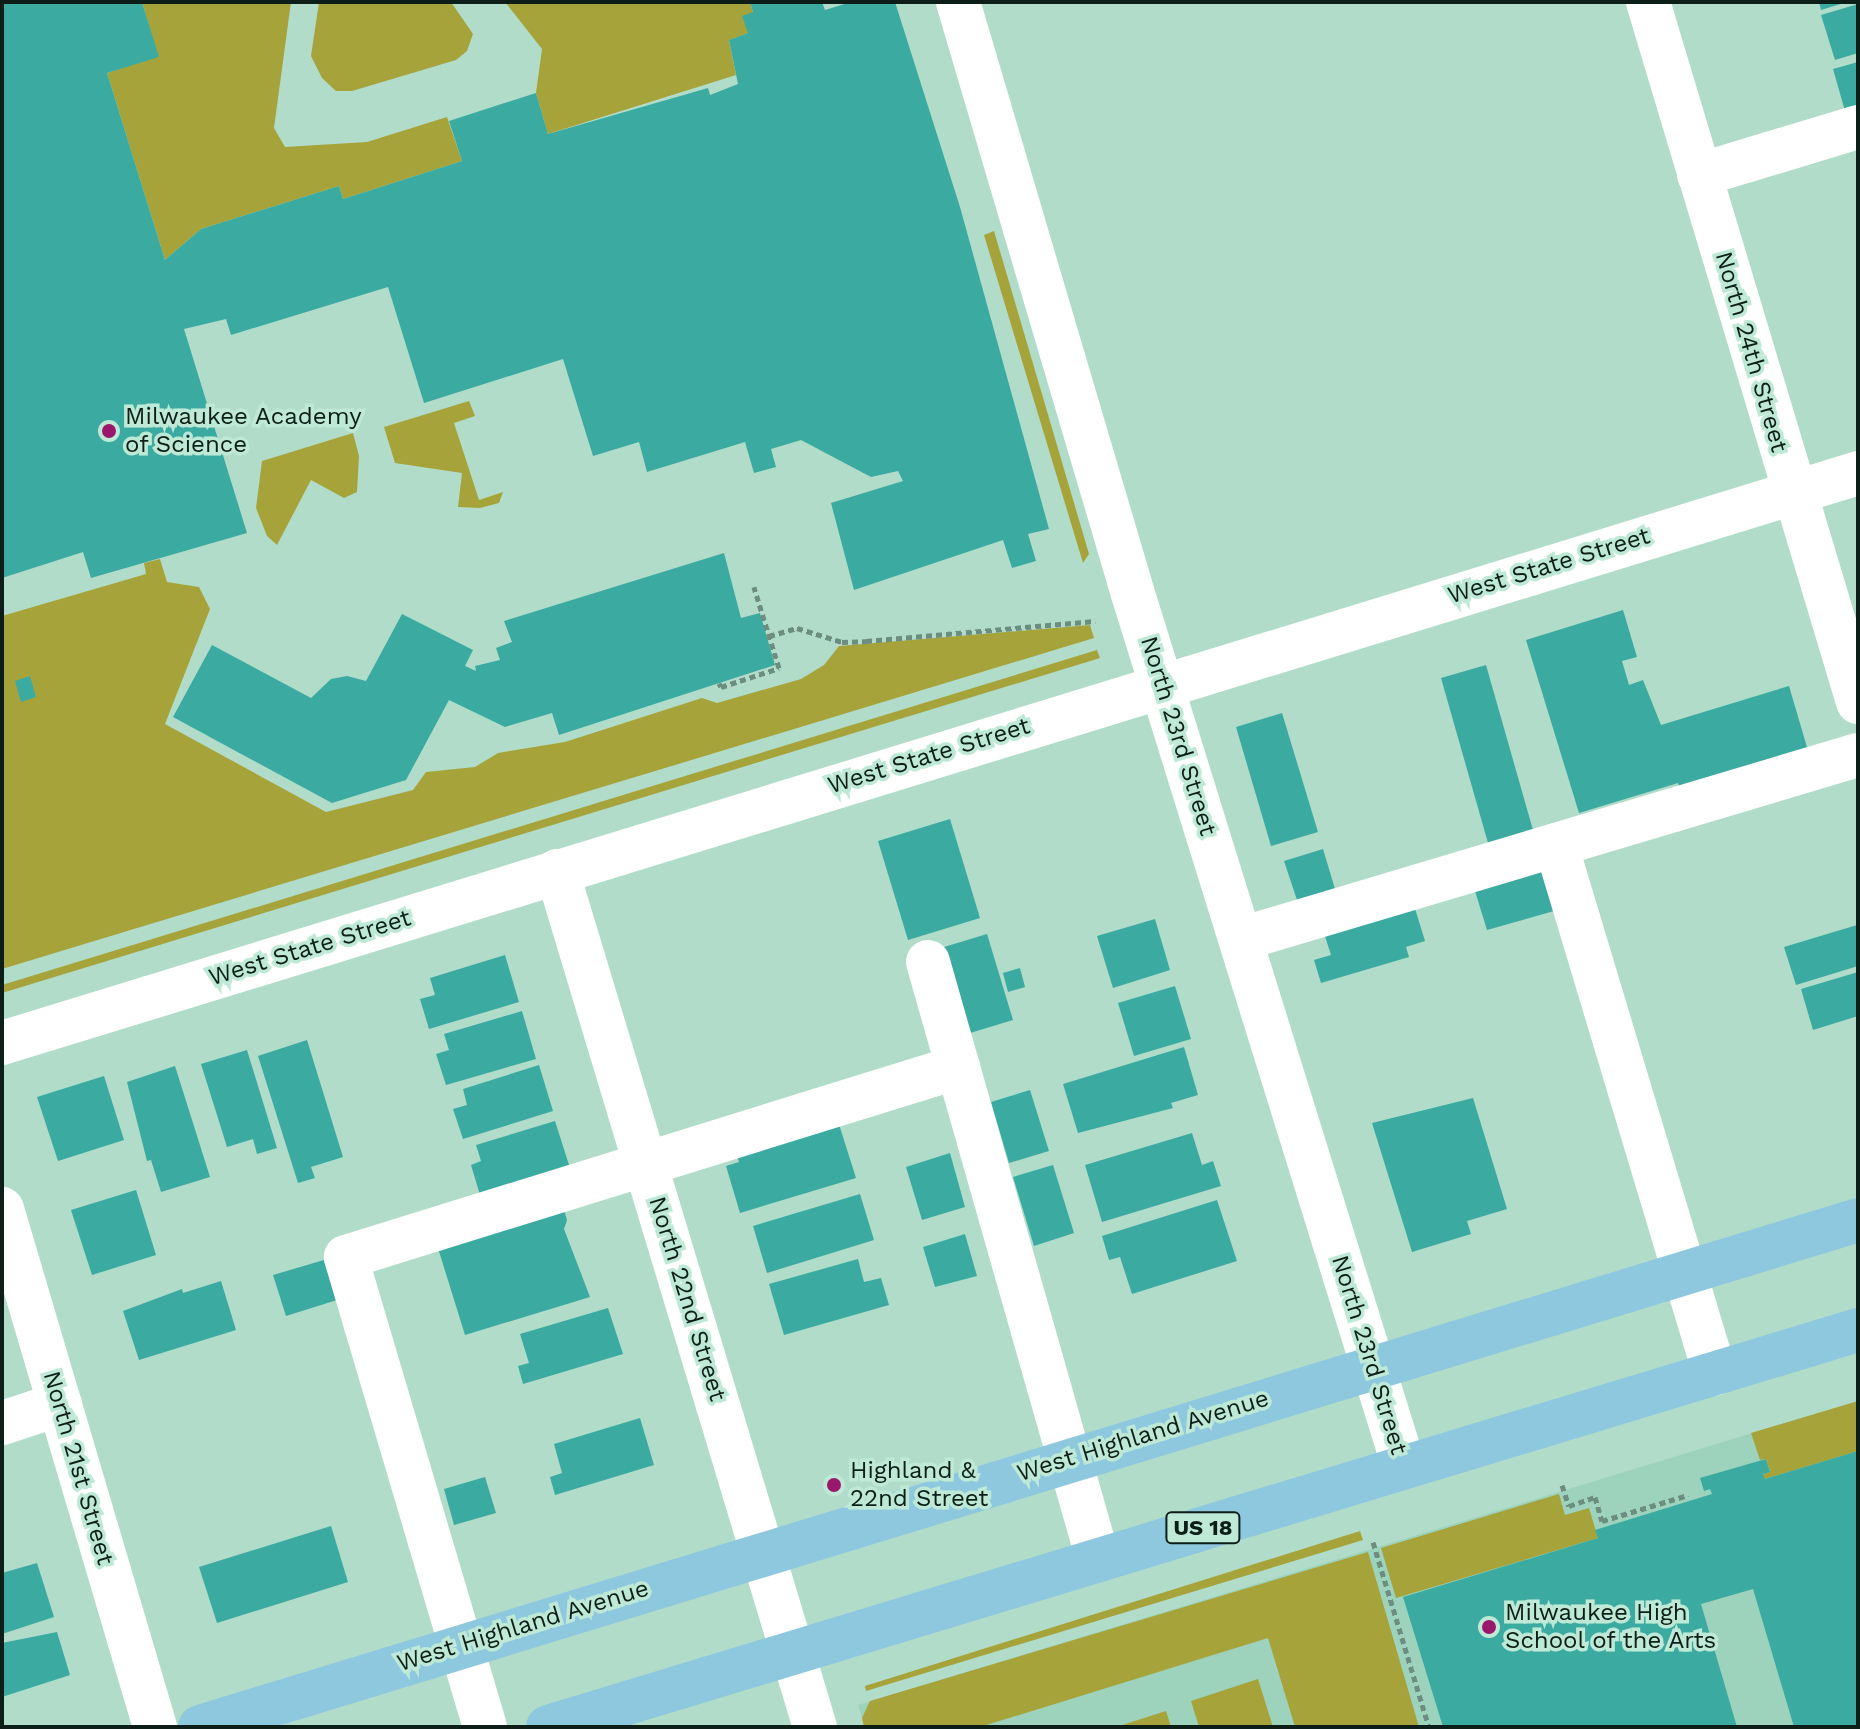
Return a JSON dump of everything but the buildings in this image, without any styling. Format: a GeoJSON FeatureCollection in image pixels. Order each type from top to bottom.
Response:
{"type":"FeatureCollection","features":[{"type":"Feature","properties":{"kind":"main road","name":"West Highland Avenue"},"geometry":{"type":"LineString","coordinates":[[200,1727],[763,1551],[1858,1220]]}},
{"type":"Feature","properties":{"kind":"main road","name":"US 18"},"geometry":{"type":"LineString","coordinates":[[548,1727],[1858,1330]]}},
{"type":"Feature","properties":{"kind":"street","name":"North 23rd Street"},"geometry":{"type":"LineString","coordinates":[[958,2],[1163,684],[1404,1467]]}},
{"type":"Feature","properties":{"kind":"street","name":"North 24th Street"},"geometry":{"type":"LineString","coordinates":[[1648,2],[1792,492],[1858,702]]}},
{"type":"Feature","properties":{"kind":"street"},"geometry":{"type":"LineString","coordinates":[[1699,175],[1858,127]]}},
{"type":"Feature","properties":{"kind":"street","name":"West State Street"},"geometry":{"type":"LineString","coordinates":[[2,1043],[1858,473]]}},
{"type":"Feature","properties":{"kind":"street"},"geometry":{"type":"LineString","coordinates":[[1241,939],[1858,755]]}},
{"type":"Feature","properties":{"kind":"street"},"geometry":{"type":"LineString","coordinates":[[1556,845],[1715,1374]]}},
{"type":"Feature","properties":{"kind":"street","name":"North 22nd Street"},"geometry":{"type":"LineString","coordinates":[[557,871],[815,1727]]}},
{"type":"Feature","properties":{"kind":"street"},"geometry":{"type":"LineString","coordinates":[[928,962],[1098,1559]]}},
{"type":"Feature","properties":{"kind":"street"},"geometry":{"type":"LineString","coordinates":[[485,1727],[458,1646],[346,1257],[958,1067]]}},
{"type":"Feature","properties":{"kind":"street","name":"North 21st Street"},"geometry":{"type":"LineString","coordinates":[[2,1209],[155,1727]]}},
{"type":"Feature","properties":{"kind":"street"},"geometry":{"type":"LineString","coordinates":[[2,1423],[60,1404]]}},
{"type":"Feature","properties":{"kind":"path"},"geometry":{"type":"LineString","coordinates":[[719,683],[721,687],[779,668],[754,587]]}},
{"type":"Feature","properties":{"kind":"path"},"geometry":{"type":"LineString","coordinates":[[769,636],[797,628],[854,641],[1095,621]]}},
{"type":"Feature","properties":{"kind":"path"},"geometry":{"type":"LineString","coordinates":[[1562,1485],[1569,1506],[1595,1497],[1602,1521],[1688,1495]]}},
{"type":"Feature","properties":{"kind":"path"},"geometry":{"type":"LineString","coordinates":[[1373,1542],[1429,1727]]}},
{"type":"Feature","properties":{"kind":"shaded area"},"geometry":{"type":"Polygon","coordinates":[[[142,2],[291,2],[274,128],[285,147],[367,142],[447,117],[462,161],[343,199],[339,186],[201,229],[165,260],[107,73],[158,56],[142,2]]]}},
{"type":"Feature","properties":{"kind":"shaded area"},"geometry":{"type":"Polygon","coordinates":[[[319,2],[451,2],[473,34],[467,51],[456,60],[352,91],[336,91],[322,78],[311,56],[319,2]]]}},
{"type":"Feature","properties":{"kind":"shaded area"},"geometry":{"type":"Polygon","coordinates":[[[505,2],[750,2],[753,12],[748,33],[729,40],[736,75],[548,134],[536,93],[542,49],[505,2]]]}},
{"type":"Feature","properties":{"kind":"shaded area"},"geometry":{"type":"Polygon","coordinates":[[[994,231],[1089,554],[1083,563],[984,235],[994,231]]]}},
{"type":"Feature","properties":{"kind":"shaded area"},"geometry":{"type":"Polygon","coordinates":[[[469,401],[475,416],[454,423],[479,500],[503,492],[499,503],[480,508],[458,507],[462,473],[395,463],[384,427],[469,401]]]}},
{"type":"Feature","properties":{"kind":"shaded area"},"geometry":{"type":"Polygon","coordinates":[[[353,433],[359,456],[357,492],[344,498],[311,480],[277,545],[267,536],[256,508],[262,461],[353,433]]]}},
{"type":"Feature","properties":{"kind":"shaded area"},"geometry":{"type":"Polygon","coordinates":[[[160,559],[167,582],[199,587],[210,609],[165,724],[326,812],[413,790],[426,772],[475,767],[498,753],[565,742],[702,698],[717,703],[801,679],[824,665],[839,646],[1090,625],[1094,638],[2,969],[2,616],[146,574],[144,563],[160,559]]]}},
{"type":"Feature","properties":{"kind":"shaded area"},"geometry":{"type":"Polygon","coordinates":[[[1097,650],[1100,658],[2,993],[2,985],[1097,650]]]}},
{"type":"Feature","properties":{"kind":"shaded area","name":"Milwaukee High School of the Arts"},"geometry":{"type":"Polygon","coordinates":[[[1858,1401],[1858,1727],[865,1727],[858,1705],[1858,1401]]]}},
{"type":"Feature","properties":{"kind":"shaded area"},"geometry":{"type":"Polygon","coordinates":[[[1858,1401],[1858,1451],[1765,1479],[1763,1474],[1770,1471],[1766,1459],[1760,1460],[1751,1433],[1858,1401]]]}},
{"type":"Feature","properties":{"kind":"shaded area"},"geometry":{"type":"Polygon","coordinates":[[[1559,1494],[1565,1515],[1589,1508],[1598,1538],[1396,1598],[1381,1548],[1559,1494]]]}},
{"type":"Feature","properties":{"kind":"shaded area"},"geometry":{"type":"Polygon","coordinates":[[[1360,1531],[1363,1540],[866,1691],[865,1686],[1360,1531]]]}},
{"type":"Feature","properties":{"kind":"shaded area"},"geometry":{"type":"Polygon","coordinates":[[[1368,1552],[1419,1727],[1295,1727],[1268,1638],[980,1727],[864,1727],[862,1718],[870,1701],[1368,1552]]]}},
{"type":"Feature","properties":{"kind":"shaded area"},"geometry":{"type":"Polygon","coordinates":[[[1258,1679],[1273,1727],[1199,1727],[1191,1701],[1258,1679]]]}},
{"type":"Feature","properties":{"kind":"shaded area"},"geometry":{"type":"Polygon","coordinates":[[[1166,1711],[1171,1727],[1116,1727],[1166,1711]]]}},
{"type":"Feature","properties":{"kind":"place","name":"Milwaukee Academy of Science"},"geometry":{"type":"Point","coordinates":[109,431]}},
{"type":"Feature","properties":{"kind":"place","name":"Highland & 22nd Street"},"geometry":{"type":"Point","coordinates":[834,1485]}},
{"type":"Feature","properties":{"kind":"place","name":"Milwaukee High School of the Arts"},"geometry":{"type":"Point","coordinates":[1489,1627]}}]}
